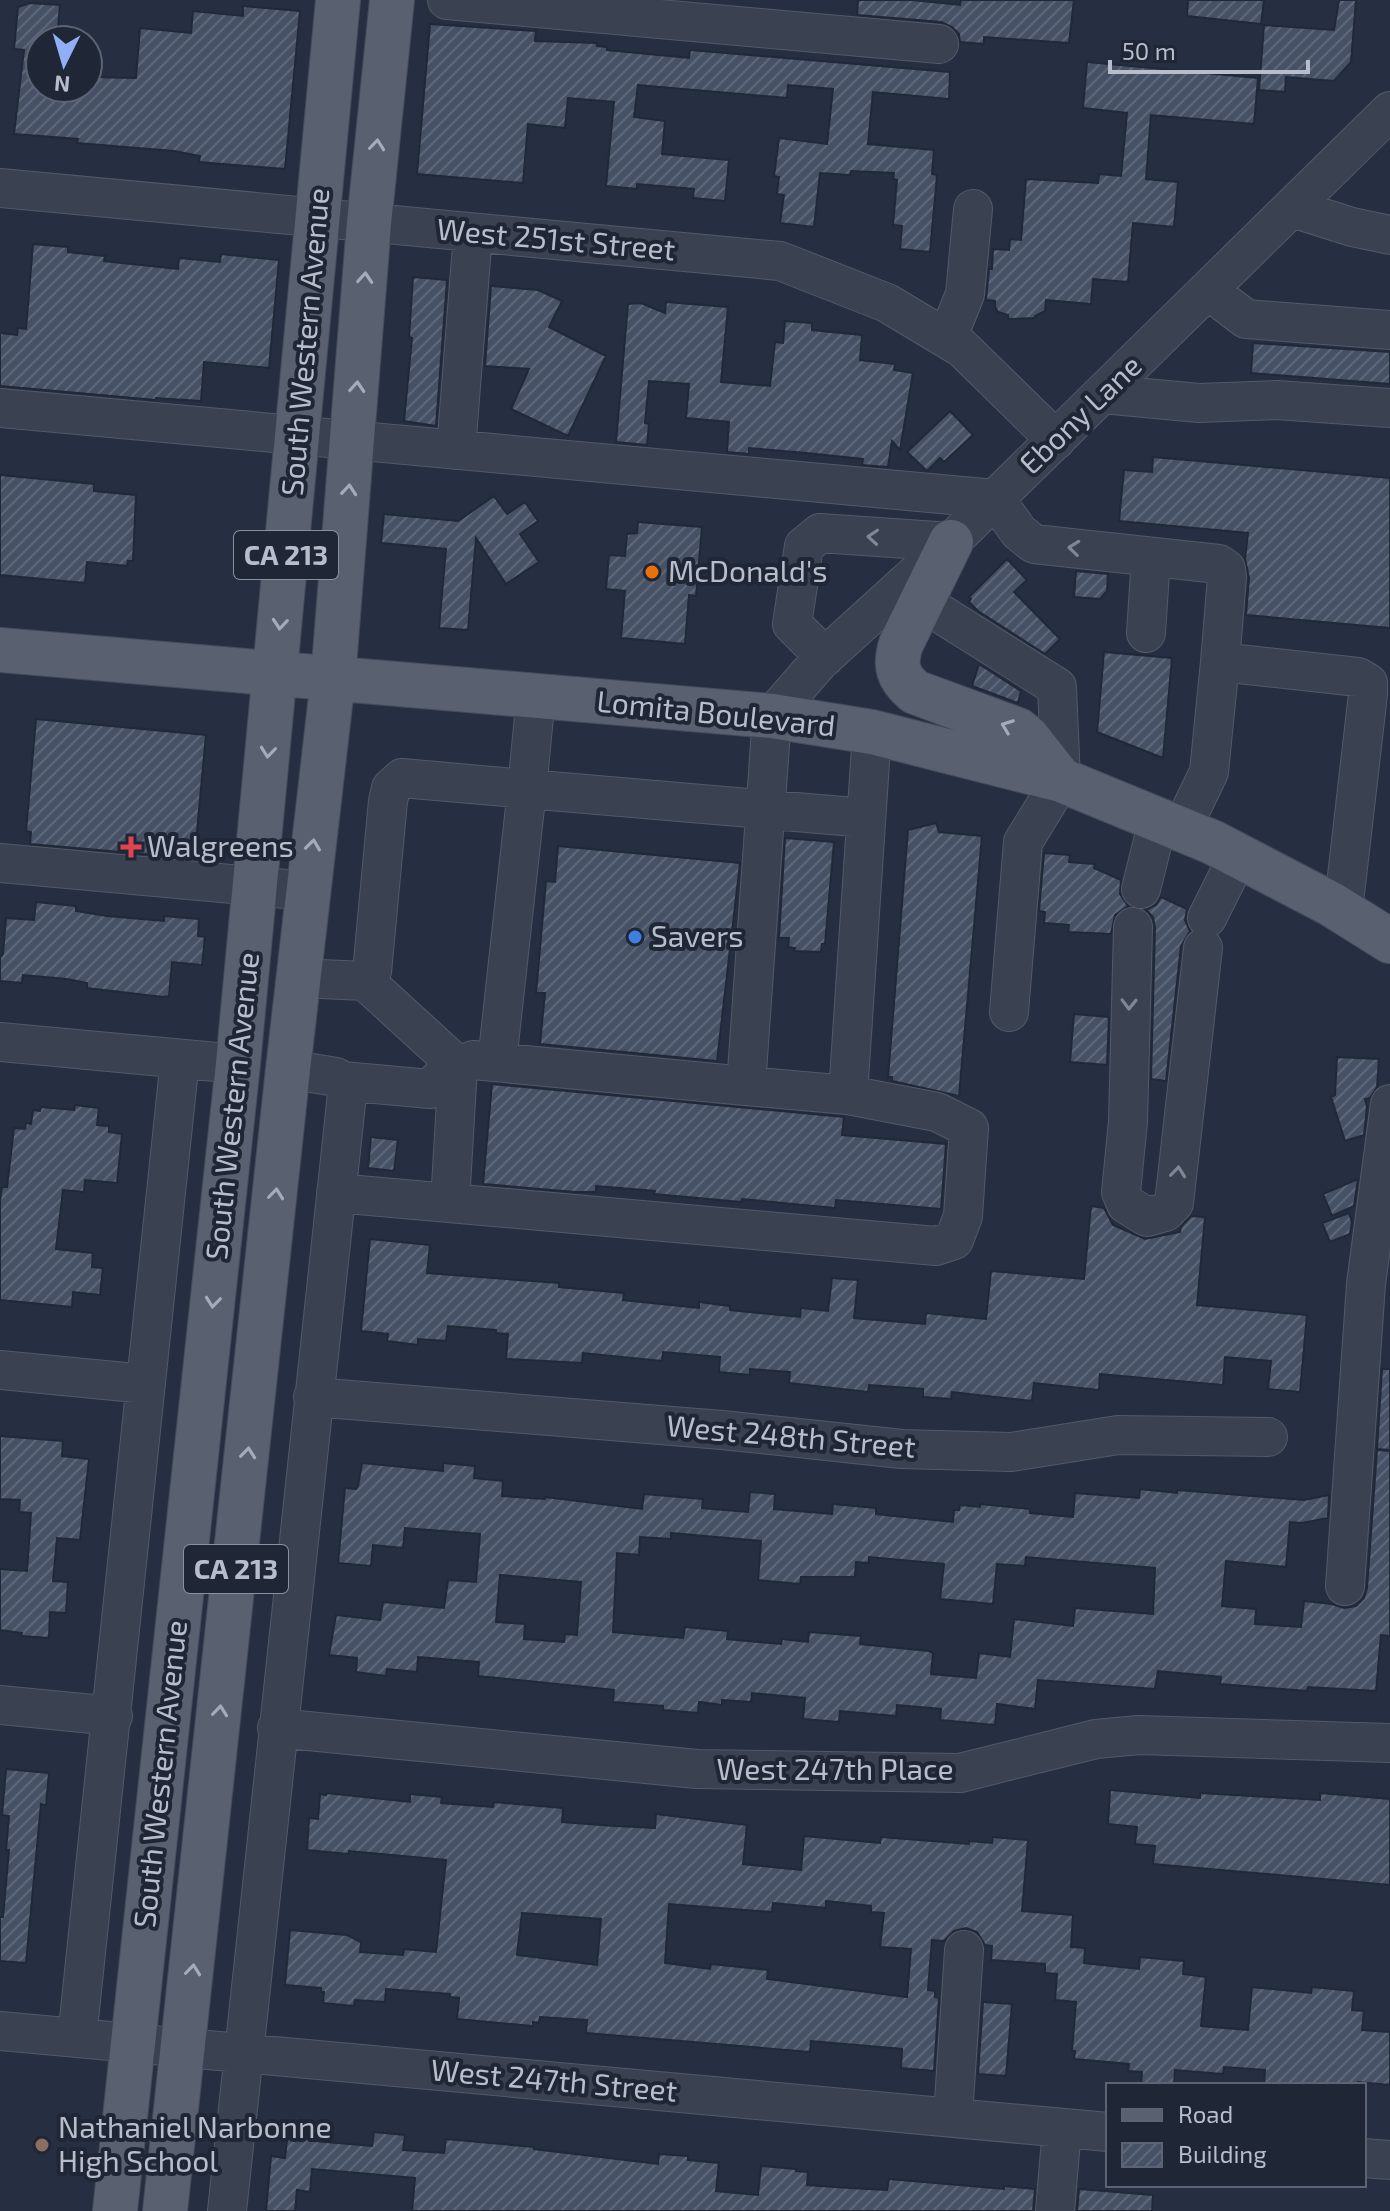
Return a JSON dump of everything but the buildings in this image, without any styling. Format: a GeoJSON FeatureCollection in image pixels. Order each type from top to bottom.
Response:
{"type":"FeatureCollection","features":[{"type":"Feature","properties":{"kind":"main road","name":"South Western Avenue"},"geometry":{"type":"LineString","coordinates":[[115,2211],[238,1064],[338,0]]}},
{"type":"Feature","properties":{"kind":"main road","name":"South Western Avenue"},"geometry":{"type":"LineString","coordinates":[[165,2211],[333,679],[369,223],[392,0]]}},
{"type":"Feature","properties":{"kind":"main road"},"geometry":{"type":"LineString","coordinates":[[951,542],[897,657],[903,682],[928,698],[1018,730],[1061,780]]}},
{"type":"Feature","properties":{"kind":"main road","name":"Lomita Boulevard"},"geometry":{"type":"LineString","coordinates":[[0,650],[772,716],[872,732],[1061,780],[1238,856],[1343,911],[1390,941]]}},
{"type":"Feature","properties":{"kind":"street"},"geometry":{"type":"LineString","coordinates":[[447,0],[617,8],[939,44]]}},
{"type":"Feature","properties":{"kind":"street","name":"Ebony Lane"},"geometry":{"type":"LineString","coordinates":[[772,716],[825,657],[951,542],[1390,111]]}},
{"type":"Feature","properties":{"kind":"street","name":"West 251st Street"},"geometry":{"type":"LineString","coordinates":[[0,188],[780,261],[887,303],[962,348],[1056,440]]}},
{"type":"Feature","properties":{"kind":"street"},"geometry":{"type":"LineString","coordinates":[[1292,208],[1390,235]]}},
{"type":"Feature","properties":{"kind":"street"},"geometry":{"type":"LineString","coordinates":[[947,339],[965,294],[973,209]]}},
{"type":"Feature","properties":{"kind":"street"},"geometry":{"type":"LineString","coordinates":[[456,450],[473,233]]}},
{"type":"Feature","properties":{"kind":"street"},"geometry":{"type":"LineString","coordinates":[[1208,290],[1246,319],[1390,330]]}},
{"type":"Feature","properties":{"kind":"street"},"geometry":{"type":"LineString","coordinates":[[1102,394],[1199,403],[1277,400],[1390,408]]}},
{"type":"Feature","properties":{"kind":"street"},"geometry":{"type":"LineString","coordinates":[[0,408],[995,499],[1019,532],[1034,544],[1219,564],[1226,569],[1227,577],[1209,772],[1170,825],[1141,889]]}},
{"type":"Feature","properties":{"kind":"street"},"geometry":{"type":"LineString","coordinates":[[825,657],[792,624],[804,546],[820,533],[951,542]]}},
{"type":"Feature","properties":{"kind":"street"},"geometry":{"type":"LineString","coordinates":[[1146,633],[1151,557]]}},
{"type":"Feature","properties":{"kind":"street"},"geometry":{"type":"LineString","coordinates":[[922,602],[1057,687],[1061,780],[1023,842],[1009,1012]]}},
{"type":"Feature","properties":{"kind":"street"},"geometry":{"type":"LineString","coordinates":[[1220,662],[1358,677],[1368,683],[1343,911]]}},
{"type":"Feature","properties":{"kind":"street"},"geometry":{"type":"LineString","coordinates":[[497,1062],[536,696]]}},
{"type":"Feature","properties":{"kind":"street"},"geometry":{"type":"LineString","coordinates":[[746,1086],[772,716]]}},
{"type":"Feature","properties":{"kind":"street"},"geometry":{"type":"LineString","coordinates":[[848,1095],[872,732]]}},
{"type":"Feature","properties":{"kind":"street"},"geometry":{"type":"LineString","coordinates":[[365,981],[372,972],[391,788],[402,778],[866,818]]}},
{"type":"Feature","properties":{"kind":"street"},"geometry":{"type":"LineString","coordinates":[[1133,927],[1128,1122],[1121,1192],[1126,1204],[1147,1217],[1165,1212],[1174,1203],[1205,933],[1238,856]]}},
{"type":"Feature","properties":{"kind":"street"},"geometry":{"type":"LineString","coordinates":[[0,863],[308,891]]}},
{"type":"Feature","properties":{"kind":"street"},"geometry":{"type":"LineString","coordinates":[[298,978],[365,981],[458,1066]]}},
{"type":"Feature","properties":{"kind":"street"},"geometry":{"type":"LineString","coordinates":[[0,1042],[238,1064]]}},
{"type":"Feature","properties":{"kind":"street","name":"South Western Avenue"},"geometry":{"type":"LineString","coordinates":[[77,2038],[180,1059]]}},
{"type":"Feature","properties":{"kind":"street"},"geometry":{"type":"LineString","coordinates":[[336,1193],[936,1246],[954,1240],[963,1216],[969,1128],[937,1112],[848,1095],[473,1060],[458,1066]]}},
{"type":"Feature","properties":{"kind":"street"},"geometry":{"type":"LineString","coordinates":[[450,1203],[458,1066]]}},
{"type":"Feature","properties":{"kind":"street","name":"South Western Avenue"},"geometry":{"type":"LineString","coordinates":[[288,1069],[327,1074],[342,1081],[430,1089],[447,1071],[458,1066]]}},
{"type":"Feature","properties":{"kind":"street"},"geometry":{"type":"LineString","coordinates":[[227,2211],[347,1094],[342,1081]]}},
{"type":"Feature","properties":{"kind":"street"},"geometry":{"type":"LineString","coordinates":[[1345,1586],[1366,1284],[1390,1104]]}},
{"type":"Feature","properties":{"kind":"street"},"geometry":{"type":"LineString","coordinates":[[0,1370],[146,1384]]}},
{"type":"Feature","properties":{"kind":"street","name":"West 248th Street"},"geometry":{"type":"LineString","coordinates":[[313,1397],[722,1430],[902,1449],[1011,1452],[1118,1435],[1268,1437]]}},
{"type":"Feature","properties":{"kind":"street"},"geometry":{"type":"LineString","coordinates":[[0,1705],[113,1716]]}},
{"type":"Feature","properties":{"kind":"street","name":"West 247th Place"},"geometry":{"type":"LineString","coordinates":[[277,1728],[697,1769],[960,1773],[1096,1739],[1139,1735],[1390,1743]]}},
{"type":"Feature","properties":{"kind":"street"},"geometry":{"type":"LineString","coordinates":[[953,2116],[964,1950]]}},
{"type":"Feature","properties":{"kind":"street","name":"West 247th Street"},"geometry":{"type":"LineString","coordinates":[[0,2031],[1106,2132]]}},
{"type":"Feature","properties":{"kind":"street"},"geometry":{"type":"LineString","coordinates":[[1055,2211],[1062,2128]]}},
{"type":"Feature","properties":{"kind":"street"},"geometry":{"type":"LineString","coordinates":[[1366,2158],[1390,2160]]}},
{"type":"Feature","properties":{"kind":"place","name":"McDonald's"},"geometry":{"type":"Point","coordinates":[652,572]}},
{"type":"Feature","properties":{"kind":"place","name":"Walgreens"},"geometry":{"type":"Point","coordinates":[131,847]}},
{"type":"Feature","properties":{"kind":"place","name":"Savers"},"geometry":{"type":"Point","coordinates":[635,937]}},
{"type":"Feature","properties":{"kind":"place","name":"Nathaniel Narbonne High School"},"geometry":{"type":"Point","coordinates":[42,2145]}}]}
